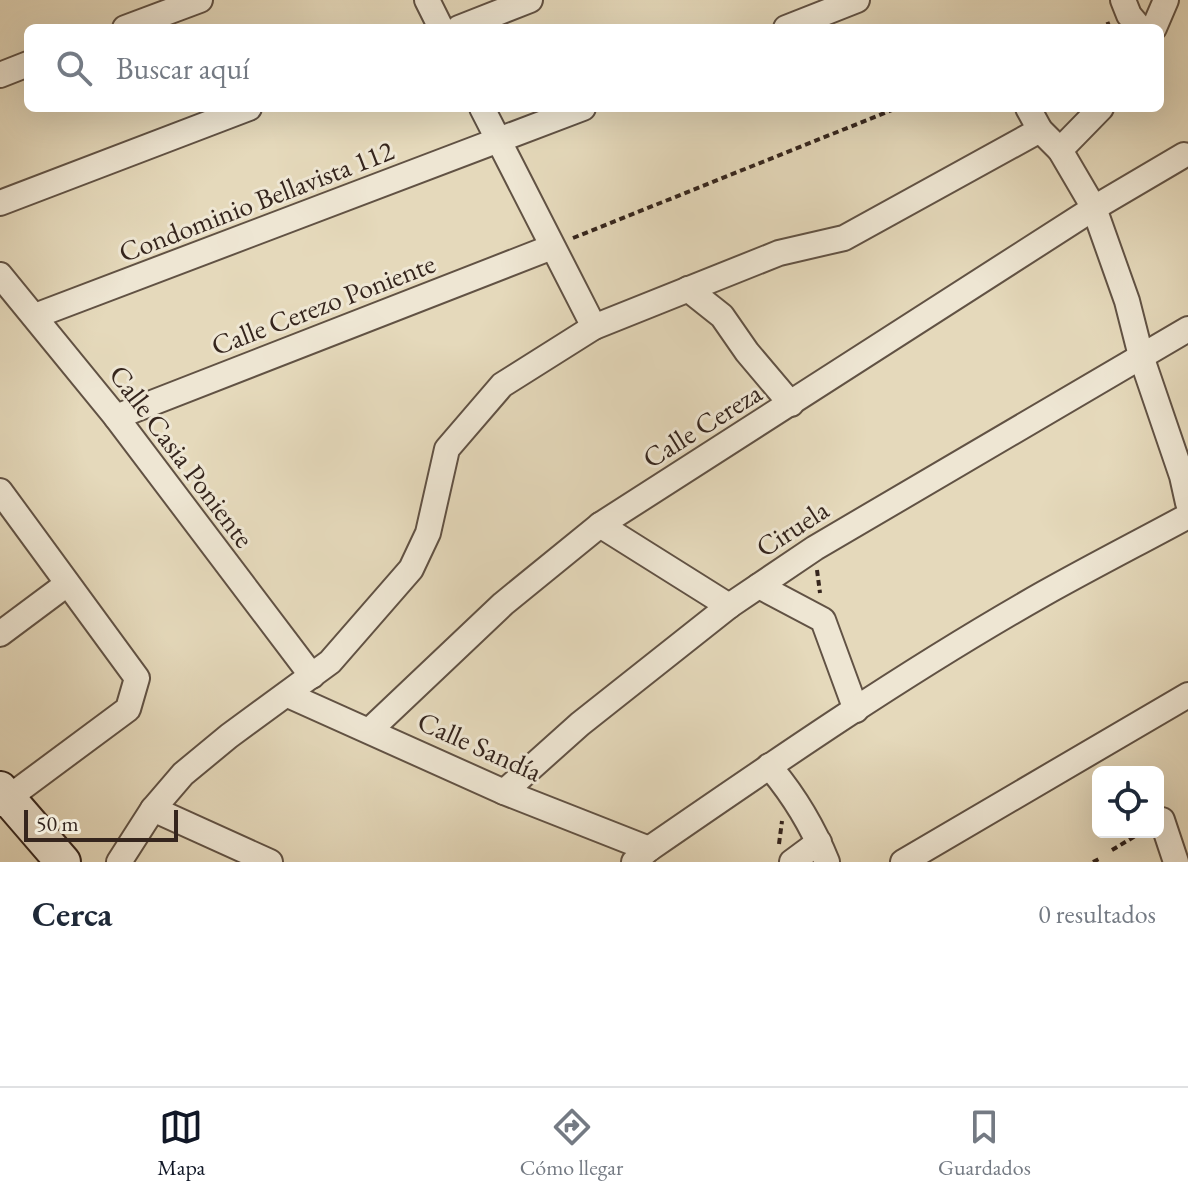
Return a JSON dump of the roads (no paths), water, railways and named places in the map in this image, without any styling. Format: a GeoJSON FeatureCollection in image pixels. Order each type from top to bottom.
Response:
{"type":"FeatureCollection","features":[{"type":"Feature","properties":{"kind":"street"},"geometry":{"type":"LineString","coordinates":[[136,24],[200,0]]}},
{"type":"Feature","properties":{"kind":"street"},"geometry":{"type":"LineString","coordinates":[[427,0],[439,24]]}},
{"type":"Feature","properties":{"kind":"street"},"geometry":{"type":"LineString","coordinates":[[469,24],[530,0]]}},
{"type":"Feature","properties":{"kind":"street"},"geometry":{"type":"LineString","coordinates":[[796,24],[857,0]]}},
{"type":"Feature","properties":{"kind":"street"},"geometry":{"type":"LineString","coordinates":[[1156,24],[1166,0]]}},
{"type":"Feature","properties":{"kind":"street"},"geometry":{"type":"LineString","coordinates":[[0,75],[24,66]]}},
{"type":"Feature","properties":{"kind":"street"},"geometry":{"type":"LineString","coordinates":[[0,203],[239,112]]}},
{"type":"Feature","properties":{"kind":"street"},"geometry":{"type":"LineString","coordinates":[[484,112],[594,327]]}},
{"type":"Feature","properties":{"kind":"street","name":"Condominio Bellavista 112"},"geometry":{"type":"LineString","coordinates":[[35,316],[573,112]]}},
{"type":"Feature","properties":{"kind":"street"},"geometry":{"type":"LineString","coordinates":[[1030,112],[1040,130],[1060,150],[1094,208],[1127,301],[1141,356],[1182,476],[1188,503]]}},
{"type":"Feature","properties":{"kind":"street"},"geometry":{"type":"LineString","coordinates":[[1060,150],[1097,112]]}},
{"type":"Feature","properties":{"kind":"street"},"geometry":{"type":"LineString","coordinates":[[119,862],[153,809],[183,774],[330,662],[411,569],[428,533],[447,449],[502,385],[594,327],[779,253],[844,238],[1040,130]]}},
{"type":"Feature","properties":{"kind":"street","name":"Calle Cereza"},"geometry":{"type":"LineString","coordinates":[[370,730],[503,604],[600,525],[1094,208],[1184,155]]}},
{"type":"Feature","properties":{"kind":"street","name":"Calle Cerezo Poniente"},"geometry":{"type":"LineString","coordinates":[[116,417],[552,247]]}},
{"type":"Feature","properties":{"kind":"street","name":"Calle Casia Poniente"},"geometry":{"type":"LineString","coordinates":[[2,281],[35,316],[116,417],[312,676]]}},
{"type":"Feature","properties":{"kind":"street"},"geometry":{"type":"LineString","coordinates":[[688,289],[722,316],[747,352],[791,404]]}},
{"type":"Feature","properties":{"kind":"street","name":"Ciruela"},"geometry":{"type":"LineString","coordinates":[[504,792],[580,724],[729,606],[815,548],[1188,329]]}},
{"type":"Feature","properties":{"kind":"street"},"geometry":{"type":"LineString","coordinates":[[0,491],[137,678],[128,709],[3,797],[61,861]]}},
{"type":"Feature","properties":{"kind":"street"},"geometry":{"type":"LineString","coordinates":[[642,855],[769,766],[856,710],[1043,594],[1188,516]]}},
{"type":"Feature","properties":{"kind":"street"},"geometry":{"type":"LineString","coordinates":[[600,525],[729,606]]}},
{"type":"Feature","properties":{"kind":"street"},"geometry":{"type":"LineString","coordinates":[[0,634],[67,584]]}},
{"type":"Feature","properties":{"kind":"street"},"geometry":{"type":"LineString","coordinates":[[759,586],[823,620],[856,710]]}},
{"type":"Feature","properties":{"kind":"street","name":"Calle Sandía"},"geometry":{"type":"LineString","coordinates":[[288,695],[642,855]]}},
{"type":"Feature","properties":{"kind":"street"},"geometry":{"type":"LineString","coordinates":[[903,862],[1188,695]]}},
{"type":"Feature","properties":{"kind":"street"},"geometry":{"type":"LineString","coordinates":[[769,766],[785,785],[823,852],[792,862]]}},
{"type":"Feature","properties":{"kind":"street"},"geometry":{"type":"LineString","coordinates":[[153,809],[270,862]]}},
{"type":"Feature","properties":{"kind":"street"},"geometry":{"type":"LineString","coordinates":[[1160,838],[1176,862]]}}]}
